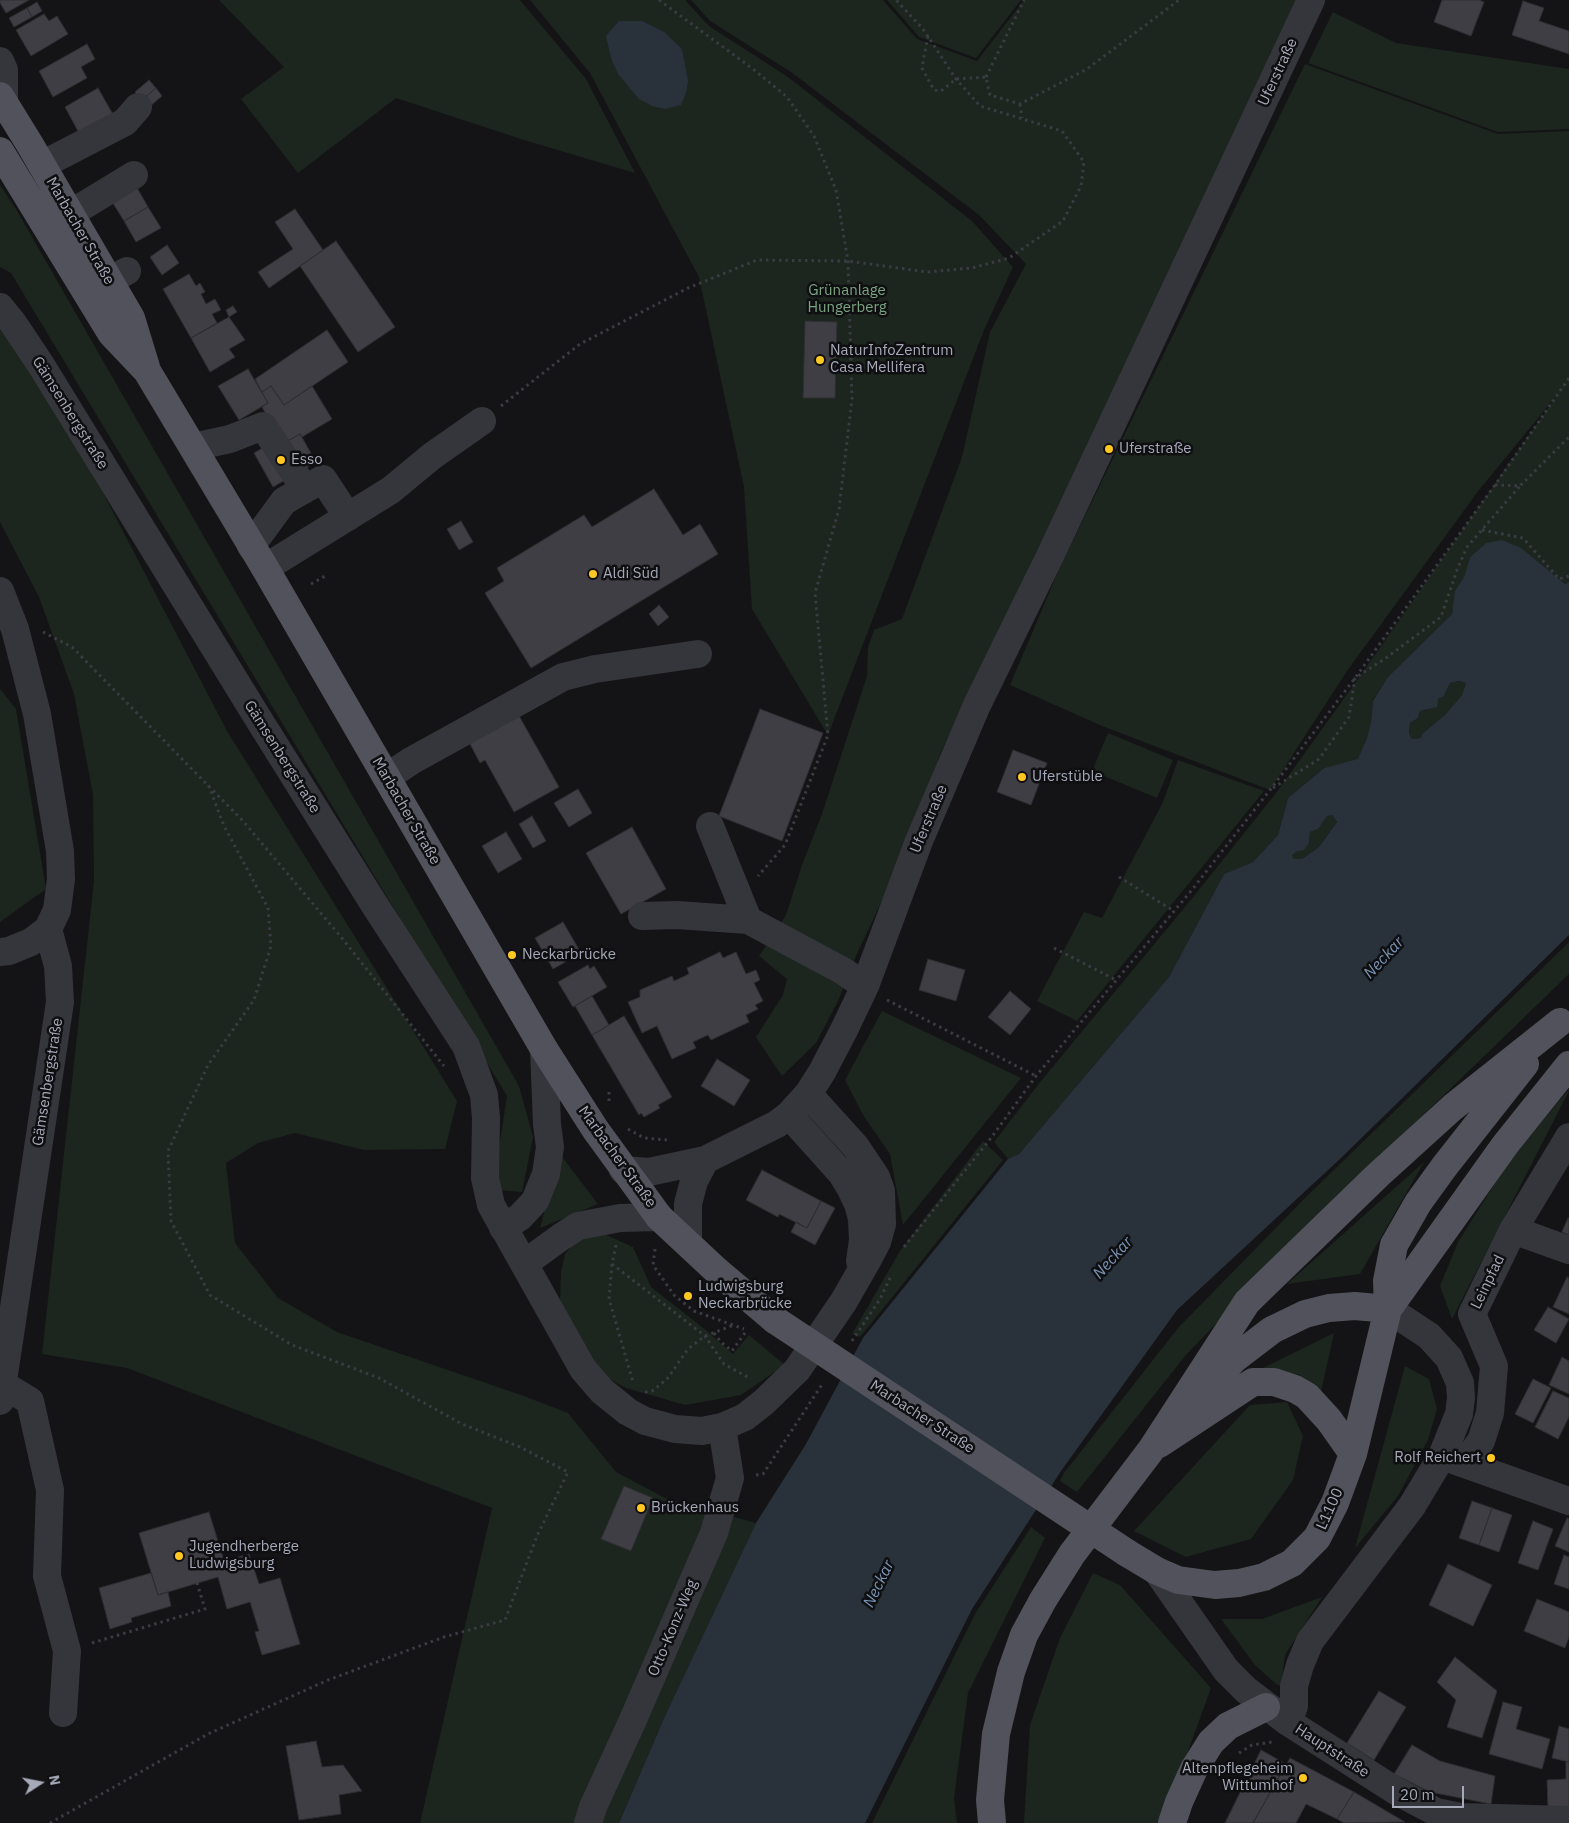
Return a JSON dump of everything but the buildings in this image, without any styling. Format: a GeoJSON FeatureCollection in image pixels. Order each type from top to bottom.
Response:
{"type":"FeatureCollection","features":[{"type":"Feature","properties":{"kind":"main road","name":"Marbacher Straße"},"geometry":{"type":"LineString","coordinates":[[2,100],[70,213],[108,282],[111,333],[147,371],[387,777],[544,1049],[623,1170],[660,1217],[717,1271],[776,1320],[1157,1571]]}},
{"type":"Feature","properties":{"kind":"main road","name":"Marbacher Straße"},"geometry":{"type":"LineString","coordinates":[[0,150],[47,227],[108,282]]}},
{"type":"Feature","properties":{"kind":"main road"},"geometry":{"type":"LineString","coordinates":[[1388,1309],[1387,1281],[1394,1245],[1418,1203],[1483,1116],[1565,1017]]}},
{"type":"Feature","properties":{"kind":"main road"},"geometry":{"type":"LineString","coordinates":[[992,1823],[990,1800],[996,1734],[1011,1672],[1024,1635],[1072,1554],[1150,1450],[1247,1302],[1378,1175],[1452,1107],[1565,1017]]}},
{"type":"Feature","properties":{"kind":"main road"},"geometry":{"type":"LineString","coordinates":[[1388,1309],[1505,1145],[1569,1065]]}},
{"type":"Feature","properties":{"kind":"main road"},"geometry":{"type":"LineString","coordinates":[[1150,1450],[1234,1359],[1272,1330],[1305,1314],[1329,1308],[1355,1306],[1388,1309]]}},
{"type":"Feature","properties":{"kind":"main road","name":"L1100"},"geometry":{"type":"LineString","coordinates":[[1157,1571],[1178,1580],[1215,1585],[1239,1583],[1264,1577],[1292,1563],[1317,1538],[1335,1503],[1352,1454],[1388,1309]]}},
{"type":"Feature","properties":{"kind":"main road"},"geometry":{"type":"LineString","coordinates":[[1150,1450],[1252,1382],[1274,1382],[1295,1389],[1307,1396],[1329,1420],[1352,1454]]}},
{"type":"Feature","properties":{"kind":"main road"},"geometry":{"type":"LineString","coordinates":[[1172,1823],[1178,1802],[1194,1769],[1211,1742],[1228,1726],[1276,1723]]}},
{"type":"Feature","properties":{"kind":"street","name":"Uferstraße"},"geometry":{"type":"LineString","coordinates":[[623,1170],[649,1172],[705,1160],[777,1124],[789,1115],[808,1094],[840,1038],[865,986],[919,841],[977,705],[1050,556],[1311,0]]}},
{"type":"Feature","properties":{"kind":"street"},"geometry":{"type":"LineString","coordinates":[[0,60],[4,70],[2,100]]}},
{"type":"Feature","properties":{"kind":"street"},"geometry":{"type":"LineString","coordinates":[[42,165],[124,122],[138,107]]}},
{"type":"Feature","properties":{"kind":"street"},"geometry":{"type":"LineString","coordinates":[[47,227],[134,175]]}},
{"type":"Feature","properties":{"kind":"street","name":"Gämsenbergstraße"},"geometry":{"type":"LineString","coordinates":[[0,307],[13,323],[41,366],[374,904],[466,1046],[484,1095],[486,1186],[491,1205],[584,1370],[602,1391],[628,1412],[645,1420],[675,1429],[702,1431],[722,1428],[745,1417],[798,1370],[844,1301],[878,1242],[882,1224],[881,1191],[876,1177],[856,1147],[808,1094]]}},
{"type":"Feature","properties":{"kind":"street"},"geometry":{"type":"LineString","coordinates":[[258,557],[348,517],[390,490],[432,456],[482,421]]}},
{"type":"Feature","properties":{"kind":"street"},"geometry":{"type":"LineString","coordinates":[[193,447],[230,439],[263,426],[305,489]]}},
{"type":"Feature","properties":{"kind":"street"},"geometry":{"type":"LineString","coordinates":[[258,557],[284,500],[322,479],[348,517]]}},
{"type":"Feature","properties":{"kind":"street"},"geometry":{"type":"LineString","coordinates":[[0,591],[7,630],[37,714],[60,851],[61,879],[57,910],[48,929],[31,942],[9,951],[0,952]]}},
{"type":"Feature","properties":{"kind":"street"},"geometry":{"type":"LineString","coordinates":[[387,777],[410,761],[563,677],[596,669],[698,654]]}},
{"type":"Feature","properties":{"kind":"street"},"geometry":{"type":"LineString","coordinates":[[710,826],[748,920]]}},
{"type":"Feature","properties":{"kind":"street"},"geometry":{"type":"LineString","coordinates":[[642,916],[677,915],[748,920],[843,971],[865,986]]}},
{"type":"Feature","properties":{"kind":"street","name":"Gämsenbergstraße"},"geometry":{"type":"LineString","coordinates":[[1,1392],[60,1002],[58,966],[48,929]]}},
{"type":"Feature","properties":{"kind":"street"},"geometry":{"type":"LineString","coordinates":[[503,1228],[520,1216],[535,1200],[546,1174],[550,1146],[547,1124],[544,1049]]}},
{"type":"Feature","properties":{"kind":"street","name":"Gämsenbergstraße"},"geometry":{"type":"LineString","coordinates":[[789,1115],[842,1174],[858,1204],[862,1219],[863,1240],[859,1273]]}},
{"type":"Feature","properties":{"kind":"street","name":"Leinpfad"},"geometry":{"type":"LineString","coordinates":[[1276,1723],[1294,1706],[1294,1686],[1300,1664],[1310,1641],[1412,1506],[1447,1463],[1481,1441],[1490,1413],[1494,1366],[1472,1314],[1513,1230],[1569,1137]]}},
{"type":"Feature","properties":{"kind":"street"},"geometry":{"type":"LineString","coordinates":[[688,1243],[688,1204],[694,1180],[705,1160]]}},
{"type":"Feature","properties":{"kind":"street"},"geometry":{"type":"LineString","coordinates":[[525,1263],[578,1226],[620,1218],[660,1217]]}},
{"type":"Feature","properties":{"kind":"street"},"geometry":{"type":"LineString","coordinates":[[1513,1230],[1569,1250]]}},
{"type":"Feature","properties":{"kind":"street"},"geometry":{"type":"LineString","coordinates":[[1388,1309],[1429,1336],[1449,1358],[1460,1383],[1460,1414],[1447,1463],[1569,1500]]}},
{"type":"Feature","properties":{"kind":"street"},"geometry":{"type":"LineString","coordinates":[[1,1392],[30,1401],[50,1490],[47,1576],[68,1651],[63,1713]]}},
{"type":"Feature","properties":{"kind":"street","name":"Otto-Konz-Weg"},"geometry":{"type":"LineString","coordinates":[[588,1823],[593,1807],[714,1533],[730,1478],[722,1428]]}},
{"type":"Feature","properties":{"kind":"street","name":"Hauptstraße"},"geometry":{"type":"LineString","coordinates":[[1157,1571],[1226,1670],[1276,1723],[1396,1791],[1433,1818],[1569,1820]]}},
{"type":"Feature","properties":{"kind":"path"},"geometry":{"type":"LineString","coordinates":[[659,0],[753,69],[787,97],[814,136],[836,190],[848,261],[852,399],[839,509],[815,593],[828,735],[785,845],[757,876],[748,920]]}},
{"type":"Feature","properties":{"kind":"path"},"geometry":{"type":"LineString","coordinates":[[482,421],[580,344],[688,288],[757,260],[848,261],[927,272],[972,268],[1009,258],[1063,221],[1081,186],[1084,162],[1062,131],[980,106],[956,79],[928,36],[896,0]]}},
{"type":"Feature","properties":{"kind":"path"},"geometry":{"type":"LineString","coordinates":[[1024,0],[986,77],[990,95],[1020,104],[1087,69],[1179,0]]}},
{"type":"Feature","properties":{"kind":"path"},"geometry":{"type":"LineString","coordinates":[[928,36],[922,68],[934,90],[941,91],[956,79],[972,80],[986,77]]}},
{"type":"Feature","properties":{"kind":"path"},"geometry":{"type":"LineString","coordinates":[[1020,104],[1022,118]]}},
{"type":"Feature","properties":{"kind":"path"},"geometry":{"type":"LineString","coordinates":[[900,1255],[904,1246],[991,1138],[1036,1076],[1174,911],[1270,790],[1495,485],[1569,378]]}},
{"type":"Feature","properties":{"kind":"path"},"geometry":{"type":"LineString","coordinates":[[1354,678],[1386,658],[1441,617],[1467,547],[1520,486],[1569,437]]}},
{"type":"Feature","properties":{"kind":"path"},"geometry":{"type":"LineString","coordinates":[[1495,485],[1520,486]]}},
{"type":"Feature","properties":{"kind":"path"},"geometry":{"type":"LineString","coordinates":[[1481,530],[1523,538],[1559,579],[1569,576]]}},
{"type":"Feature","properties":{"kind":"path"},"geometry":{"type":"LineString","coordinates":[[311,584],[327,575]]}},
{"type":"Feature","properties":{"kind":"path"},"geometry":{"type":"LineString","coordinates":[[7,630],[45,632],[72,647],[243,820],[335,929],[448,1071]]}},
{"type":"Feature","properties":{"kind":"path"},"geometry":{"type":"LineString","coordinates":[[1270,790],[1319,759],[1349,717],[1354,678]]}},
{"type":"Feature","properties":{"kind":"path"},"geometry":{"type":"LineString","coordinates":[[50,1823],[208,1734],[328,1680],[444,1637],[505,1620],[537,1536],[568,1472],[520,1447],[462,1424],[379,1378],[292,1345],[210,1295],[171,1221],[168,1151],[208,1066],[254,1000],[271,946],[268,908],[224,826],[208,784]]}},
{"type":"Feature","properties":{"kind":"path"},"geometry":{"type":"LineString","coordinates":[[1119,877],[1174,911]]}},
{"type":"Feature","properties":{"kind":"path"},"geometry":{"type":"LineString","coordinates":[[1054,948],[1116,980]]}},
{"type":"Feature","properties":{"kind":"path"},"geometry":{"type":"LineString","coordinates":[[865,986],[892,1003],[1036,1076]]}},
{"type":"Feature","properties":{"kind":"path"},"geometry":{"type":"LineString","coordinates":[[623,1127],[644,1138],[674,1140]]}},
{"type":"Feature","properties":{"kind":"path"},"geometry":{"type":"LineString","coordinates":[[652,1391],[667,1379],[688,1349],[705,1336],[734,1325],[694,1311],[674,1294],[662,1279],[653,1265],[660,1217]]}},
{"type":"Feature","properties":{"kind":"path"},"geometry":{"type":"LineString","coordinates":[[617,1239],[612,1264],[609,1299],[634,1383]]}},
{"type":"Feature","properties":{"kind":"path"},"geometry":{"type":"LineString","coordinates":[[612,1264],[705,1336],[724,1364],[750,1378],[783,1385]]}},
{"type":"Feature","properties":{"kind":"path"},"geometry":{"type":"LineString","coordinates":[[848,1347],[880,1299],[892,1273]]}},
{"type":"Feature","properties":{"kind":"path"},"geometry":{"type":"LineString","coordinates":[[714,1333],[732,1351],[747,1330]]}},
{"type":"Feature","properties":{"kind":"path"},"geometry":{"type":"LineString","coordinates":[[730,1478],[763,1474],[826,1378]]}},
{"type":"Feature","properties":{"kind":"path"},"geometry":{"type":"LineString","coordinates":[[68,1651],[205,1608],[197,1584]]}},
{"type":"Feature","properties":{"kind":"path"},"geometry":{"type":"LineString","coordinates":[[1252,1745],[1276,1723]]}},
{"type":"Feature","properties":{"kind":"green space"},"geometry":{"type":"Polygon","coordinates":[[[219,0],[520,0],[586,79],[635,173],[524,140],[396,98],[298,173],[241,99],[284,67],[219,0]]]}},
{"type":"Feature","properties":{"kind":"green space","name":"Grünanlage Hungerberg"},"geometry":{"type":"Polygon","coordinates":[[[530,0],[685,0],[709,26],[788,77],[972,221],[1013,267],[984,330],[828,735],[752,609],[744,487],[699,277],[590,73],[530,0]]]}},
{"type":"Feature","properties":{"kind":"green space"},"geometry":{"type":"Polygon","coordinates":[[[691,0],[883,0],[917,39],[977,61],[1024,0],[1300,0],[941,752],[906,849],[856,956],[838,1001],[816,1043],[782,1076],[756,1037],[783,995],[787,979],[759,956],[786,915],[802,865],[822,814],[867,676],[868,647],[874,630],[902,619],[962,457],[990,332],[1026,264],[979,215],[791,72],[710,21],[691,0]]]}},
{"type":"Feature","properties":{"kind":"green space"},"geometry":{"type":"Polygon","coordinates":[[[887,0],[1021,0],[976,58],[919,37],[887,0]]]}},
{"type":"Feature","properties":{"kind":"green space"},"geometry":{"type":"Polygon","coordinates":[[[1333,12],[1396,43],[1569,69],[1569,129],[1498,132],[1308,63],[1333,12]]]}},
{"type":"Feature","properties":{"kind":"green space"},"geometry":{"type":"Polygon","coordinates":[[[1305,64],[1498,134],[1569,131],[1569,582],[1565,584],[1535,560],[1486,543],[1470,557],[1464,577],[1457,588],[1452,614],[1387,678],[1373,700],[1367,738],[1358,760],[1324,768],[1288,798],[1278,835],[1253,862],[1224,874],[1169,977],[1019,1154],[1008,1159],[994,1142],[1041,1081],[1194,896],[1276,793],[1557,395],[1479,490],[1347,671],[1270,790],[1102,726],[1010,685],[1060,567],[1305,64]]]}},
{"type":"Feature","properties":{"kind":"green space"},"geometry":{"type":"Polygon","coordinates":[[[0,185],[16,209],[519,1086],[533,1137],[522,1192],[498,1190],[498,1154],[507,1096],[11,273],[0,267],[0,185]]]}},
{"type":"Feature","properties":{"kind":"green space"},"geometry":{"type":"Polygon","coordinates":[[[0,315],[27,347],[227,731],[457,1101],[445,1149],[364,1150],[295,1133],[258,1143],[226,1163],[235,1243],[278,1298],[337,1332],[568,1413],[616,1472],[665,1498],[756,1523],[665,1716],[619,1823],[420,1823],[492,1508],[127,1368],[42,1354],[94,881],[93,795],[74,694],[39,597],[0,522],[0,315]]]}},
{"type":"Feature","properties":{"kind":"green space"},"geometry":{"type":"Polygon","coordinates":[[[1459,681],[1466,683],[1462,695],[1445,715],[1422,734],[1421,738],[1412,739],[1409,733],[1410,723],[1418,718],[1420,711],[1426,710],[1444,696],[1450,683],[1459,681]]]}},
{"type":"Feature","properties":{"kind":"green space"},"geometry":{"type":"Polygon","coordinates":[[[0,689],[16,709],[46,889],[0,922],[0,689]]]}},
{"type":"Feature","properties":{"kind":"green space"},"geometry":{"type":"Polygon","coordinates":[[[1108,733],[1173,760],[1157,798],[1092,771],[1108,733]]]}},
{"type":"Feature","properties":{"kind":"green space"},"geometry":{"type":"Polygon","coordinates":[[[1178,760],[1264,791],[1077,1021],[1037,1001],[1084,912],[1102,918],[1163,802],[1178,760]]]}},
{"type":"Feature","properties":{"kind":"green space"},"geometry":{"type":"Polygon","coordinates":[[[1327,815],[1332,815],[1337,822],[1319,847],[1302,859],[1294,859],[1292,855],[1309,843],[1310,832],[1318,829],[1327,815]]]}},
{"type":"Feature","properties":{"kind":"green space"},"geometry":{"type":"Polygon","coordinates":[[[1569,942],[1569,974],[1321,1214],[1186,1355],[1077,1492],[1060,1481],[1064,1473],[1178,1328],[1307,1196],[1569,942]]]}},
{"type":"Feature","properties":{"kind":"green space"},"geometry":{"type":"Polygon","coordinates":[[[882,1011],[1021,1078],[903,1225],[890,1154],[863,1115],[845,1080],[882,1011]]]}},
{"type":"Feature","properties":{"kind":"green space"},"geometry":{"type":"Polygon","coordinates":[[[1569,1089],[1452,1319],[1440,1286],[1458,1242],[1509,1161],[1569,1089]]]}},
{"type":"Feature","properties":{"kind":"green space"},"geometry":{"type":"Polygon","coordinates":[[[983,1141],[1003,1160],[860,1337],[852,1334],[900,1251],[983,1141]]]}},
{"type":"Feature","properties":{"kind":"green space"},"geometry":{"type":"Polygon","coordinates":[[[560,1154],[598,1204],[540,1228],[560,1154]]]}},
{"type":"Feature","properties":{"kind":"green space"},"geometry":{"type":"Polygon","coordinates":[[[1424,1162],[1360,1274],[1287,1284],[1424,1162]]]}},
{"type":"Feature","properties":{"kind":"green space"},"geometry":{"type":"Polygon","coordinates":[[[604,1234],[633,1247],[651,1287],[733,1354],[749,1335],[785,1365],[741,1395],[685,1405],[626,1388],[603,1376],[560,1301],[561,1272],[565,1254],[577,1240],[604,1234]]]}},
{"type":"Feature","properties":{"kind":"green space"},"geometry":{"type":"Polygon","coordinates":[[[1334,1333],[1321,1392],[1300,1375],[1263,1368],[1334,1333]]]}},
{"type":"Feature","properties":{"kind":"green space"},"geometry":{"type":"Polygon","coordinates":[[[1405,1366],[1429,1379],[1437,1409],[1428,1440],[1398,1496],[1355,1548],[1405,1366]]]}},
{"type":"Feature","properties":{"kind":"green space"},"geometry":{"type":"Polygon","coordinates":[[[1287,1402],[1303,1436],[1293,1480],[1251,1539],[1186,1557],[1134,1531],[1250,1405],[1287,1402]]]}},
{"type":"Feature","properties":{"kind":"green space"},"geometry":{"type":"Polygon","coordinates":[[[1031,1527],[1045,1538],[968,1693],[954,1798],[957,1823],[872,1823],[975,1614],[1031,1527]]]}},
{"type":"Feature","properties":{"kind":"green space"},"geometry":{"type":"Polygon","coordinates":[[[1093,1573],[1120,1585],[1211,1688],[1162,1823],[1024,1823],[1030,1725],[1060,1638],[1093,1573]]]}},
{"type":"Feature","properties":{"kind":"green space"},"geometry":{"type":"Polygon","coordinates":[[[1322,1597],[1285,1655],[1281,1686],[1276,1684],[1255,1665],[1221,1619],[1262,1619],[1322,1597]]]}},
{"type":"Feature","properties":{"kind":"water"},"geometry":{"type":"Polygon","coordinates":[[[619,21],[642,21],[664,32],[682,49],[688,81],[681,105],[665,109],[652,106],[639,99],[618,74],[611,58],[606,36],[619,21]]]}},
{"type":"Feature","properties":{"kind":"water","name":"Neckar"},"geometry":{"type":"Polygon","coordinates":[[[1502,540],[1521,548],[1565,584],[1569,582],[1569,935],[1341,1158],[1177,1310],[1061,1471],[972,1609],[865,1823],[619,1823],[665,1716],[756,1523],[806,1444],[863,1338],[1008,1159],[1019,1154],[1169,977],[1224,874],[1253,862],[1278,835],[1288,798],[1324,768],[1358,759],[1367,738],[1373,701],[1387,678],[1452,614],[1455,591],[1464,577],[1470,557],[1486,543],[1502,540]],[[1459,681],[1450,683],[1444,696],[1438,699],[1437,707],[1420,711],[1418,718],[1410,723],[1409,733],[1412,739],[1421,738],[1422,734],[1445,715],[1462,695],[1466,683],[1459,681]],[[1332,815],[1327,816],[1318,829],[1310,832],[1309,843],[1304,850],[1292,855],[1294,859],[1302,859],[1319,847],[1337,822],[1332,815]]]}},
{"type":"Feature","properties":{"kind":"place","name":"NaturInfoZentrum Casa Mellifera"},"geometry":{"type":"Point","coordinates":[820,360]}},
{"type":"Feature","properties":{"kind":"place","name":"Uferstraße"},"geometry":{"type":"Point","coordinates":[1109,449]}},
{"type":"Feature","properties":{"kind":"place","name":"Esso"},"geometry":{"type":"Point","coordinates":[281,460]}},
{"type":"Feature","properties":{"kind":"place","name":"Aldi Süd"},"geometry":{"type":"Point","coordinates":[593,574]}},
{"type":"Feature","properties":{"kind":"place","name":"Uferstüble"},"geometry":{"type":"Point","coordinates":[1022,777]}},
{"type":"Feature","properties":{"kind":"place","name":"Neckarbrücke"},"geometry":{"type":"Point","coordinates":[512,955]}},
{"type":"Feature","properties":{"kind":"place","name":"Ludwigsburg Neckarbrücke"},"geometry":{"type":"Point","coordinates":[688,1296]}},
{"type":"Feature","properties":{"kind":"place","name":"Rolf Reichert"},"geometry":{"type":"Point","coordinates":[1491,1458]}},
{"type":"Feature","properties":{"kind":"place","name":"Brückenhaus"},"geometry":{"type":"Point","coordinates":[641,1508]}},
{"type":"Feature","properties":{"kind":"place","name":"Jugendherberge Ludwigsburg"},"geometry":{"type":"Point","coordinates":[179,1556]}},
{"type":"Feature","properties":{"kind":"place","name":"Altenpflegeheim Wittumhof"},"geometry":{"type":"Point","coordinates":[1303,1778]}}]}
